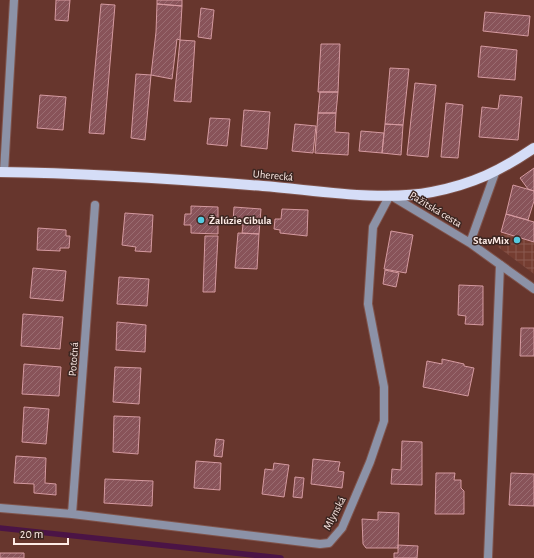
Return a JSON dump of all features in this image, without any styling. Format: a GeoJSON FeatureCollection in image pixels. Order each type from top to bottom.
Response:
{"type":"FeatureCollection","features":[{"type":"Feature","properties":{"kind":"main road","name":"Uherecká"},"geometry":{"type":"LineString","coordinates":[[2,172],[180,179],[390,195],[431,192],[472,181],[495,173],[534,148]]}},
{"type":"Feature","properties":{"kind":"street"},"geometry":{"type":"LineString","coordinates":[[2,172],[14,0]]}},
{"type":"Feature","properties":{"kind":"street","name":"Pažitská cesta"},"geometry":{"type":"LineString","coordinates":[[470,243],[495,173]]}},
{"type":"Feature","properties":{"kind":"street","name":"Pažitská cesta"},"geometry":{"type":"LineString","coordinates":[[390,195],[470,243],[534,289]]}},
{"type":"Feature","properties":{"kind":"street","name":"Mlynská"},"geometry":{"type":"LineString","coordinates":[[0,508],[72,514],[320,544],[330,543],[342,528],[370,462],[384,421],[384,387],[368,304],[373,228],[390,195]]}},
{"type":"Feature","properties":{"kind":"street","name":"Potočná"},"geometry":{"type":"LineString","coordinates":[[72,514],[95,205]]}},
{"type":"Feature","properties":{"kind":"street"},"geometry":{"type":"LineString","coordinates":[[488,558],[500,265]]}},
{"type":"Feature","properties":{"kind":"shaded area","name":"StavMix"},"geometry":{"type":"Polygon","coordinates":[[[506,214],[534,222],[534,274],[498,247],[506,214]]]}},
{"type":"Feature","properties":{"kind":"building"},"geometry":{"type":"Polygon","coordinates":[[[56,0],[70,0],[68,21],[55,20],[56,0]]]}},
{"type":"Feature","properties":{"kind":"building"},"geometry":{"type":"Polygon","coordinates":[[[157,0],[182,0],[182,6],[157,4],[157,0]]]}},
{"type":"Feature","properties":{"kind":"building"},"geometry":{"type":"Polygon","coordinates":[[[101,4],[115,5],[104,134],[89,133],[101,4]]]}},
{"type":"Feature","properties":{"kind":"building"},"geometry":{"type":"Polygon","coordinates":[[[157,4],[182,6],[180,40],[177,39],[172,79],[151,75],[156,32],[157,4]]]}},
{"type":"Feature","properties":{"kind":"building"},"geometry":{"type":"Polygon","coordinates":[[[201,8],[214,10],[211,39],[198,37],[201,8]]]}},
{"type":"Feature","properties":{"kind":"building"},"geometry":{"type":"Polygon","coordinates":[[[485,12],[530,16],[528,36],[483,31],[485,12]]]}},
{"type":"Feature","properties":{"kind":"building"},"geometry":{"type":"Polygon","coordinates":[[[180,40],[195,41],[191,102],[174,101],[180,40]]]}},
{"type":"Feature","properties":{"kind":"building"},"geometry":{"type":"Polygon","coordinates":[[[321,44],[340,44],[338,92],[318,92],[321,44]]]}},
{"type":"Feature","properties":{"kind":"building"},"geometry":{"type":"Polygon","coordinates":[[[481,46],[517,50],[515,80],[478,77],[481,46]]]}},
{"type":"Feature","properties":{"kind":"building"},"geometry":{"type":"Polygon","coordinates":[[[390,68],[409,69],[403,125],[385,124],[390,68]]]}},
{"type":"Feature","properties":{"kind":"building"},"geometry":{"type":"Polygon","coordinates":[[[136,74],[151,75],[145,140],[131,138],[136,74]]]}},
{"type":"Feature","properties":{"kind":"building"},"geometry":{"type":"Polygon","coordinates":[[[415,83],[436,85],[428,157],[407,155],[415,83]]]}},
{"type":"Feature","properties":{"kind":"building"},"geometry":{"type":"Polygon","coordinates":[[[320,92],[338,92],[336,113],[318,113],[320,92]]]}},
{"type":"Feature","properties":{"kind":"building"},"geometry":{"type":"Polygon","coordinates":[[[40,95],[66,97],[63,130],[37,128],[40,95]]]}},
{"type":"Feature","properties":{"kind":"building"},"geometry":{"type":"Polygon","coordinates":[[[500,95],[522,97],[518,140],[479,137],[482,107],[498,109],[500,95]]]}},
{"type":"Feature","properties":{"kind":"building"},"geometry":{"type":"Polygon","coordinates":[[[446,103],[463,105],[458,158],[441,157],[446,103]]]}},
{"type":"Feature","properties":{"kind":"building"},"geometry":{"type":"Polygon","coordinates":[[[244,110],[270,112],[267,149],[241,146],[244,110]]]}},
{"type":"Feature","properties":{"kind":"building"},"geometry":{"type":"Polygon","coordinates":[[[318,113],[336,113],[335,132],[349,133],[348,155],[315,153],[318,113]]]}},
{"type":"Feature","properties":{"kind":"building"},"geometry":{"type":"Polygon","coordinates":[[[210,118],[230,119],[227,146],[207,144],[210,118]]]}},
{"type":"Feature","properties":{"kind":"building"},"geometry":{"type":"Polygon","coordinates":[[[295,124],[316,126],[313,153],[292,151],[295,124]]]}},
{"type":"Feature","properties":{"kind":"building"},"geometry":{"type":"Polygon","coordinates":[[[385,124],[403,125],[401,155],[382,153],[385,124]]]}},
{"type":"Feature","properties":{"kind":"building"},"geometry":{"type":"Polygon","coordinates":[[[361,131],[384,133],[382,153],[359,151],[361,131]]]}},
{"type":"Feature","properties":{"kind":"building"},"geometry":{"type":"Polygon","coordinates":[[[534,168],[534,191],[528,189],[520,178],[534,168]]]}},
{"type":"Feature","properties":{"kind":"building"},"geometry":{"type":"Polygon","coordinates":[[[513,185],[534,191],[534,201],[528,220],[506,214],[513,185]]]}},
{"type":"Feature","properties":{"kind":"building","name":"Žalúzie Cibula"},"geometry":{"type":"Polygon","coordinates":[[[191,206],[218,207],[218,234],[191,233],[191,225],[184,225],[185,214],[191,214],[191,206]]]}},
{"type":"Feature","properties":{"kind":"building"},"geometry":{"type":"Polygon","coordinates":[[[234,207],[261,209],[259,234],[242,233],[243,225],[233,223],[234,207]]]}},
{"type":"Feature","properties":{"kind":"building"},"geometry":{"type":"Polygon","coordinates":[[[282,209],[308,210],[307,236],[280,233],[280,230],[274,229],[275,219],[281,219],[282,209]]]}},
{"type":"Feature","properties":{"kind":"building"},"geometry":{"type":"Polygon","coordinates":[[[125,213],[153,215],[151,252],[135,251],[136,247],[122,245],[125,213]]]}},
{"type":"Feature","properties":{"kind":"building"},"geometry":{"type":"Polygon","coordinates":[[[506,214],[534,222],[534,242],[501,232],[506,214]]]}},
{"type":"Feature","properties":{"kind":"building"},"geometry":{"type":"Polygon","coordinates":[[[38,228],[66,230],[66,236],[70,236],[69,248],[60,248],[60,251],[37,250],[38,228]]]}},
{"type":"Feature","properties":{"kind":"building"},"geometry":{"type":"Polygon","coordinates":[[[391,231],[413,235],[406,273],[384,269],[391,231]]]}},
{"type":"Feature","properties":{"kind":"building"},"geometry":{"type":"Polygon","coordinates":[[[238,233],[259,234],[257,269],[235,268],[238,233]]]}},
{"type":"Feature","properties":{"kind":"building"},"geometry":{"type":"Polygon","coordinates":[[[205,236],[218,236],[215,292],[203,292],[205,236]]]}},
{"type":"Feature","properties":{"kind":"building"},"geometry":{"type":"Polygon","coordinates":[[[33,268],[66,271],[63,301],[30,298],[33,268]]]}},
{"type":"Feature","properties":{"kind":"building"},"geometry":{"type":"Polygon","coordinates":[[[385,270],[399,273],[396,287],[383,284],[385,270]]]}},
{"type":"Feature","properties":{"kind":"building"},"geometry":{"type":"Polygon","coordinates":[[[119,277],[149,279],[147,306],[117,304],[119,277]]]}},
{"type":"Feature","properties":{"kind":"building"},"geometry":{"type":"Polygon","coordinates":[[[459,285],[483,286],[483,325],[465,324],[466,316],[458,315],[459,285]]]}},
{"type":"Feature","properties":{"kind":"building"},"geometry":{"type":"Polygon","coordinates":[[[23,314],[63,317],[60,349],[21,346],[23,314]]]}},
{"type":"Feature","properties":{"kind":"building"},"geometry":{"type":"Polygon","coordinates":[[[117,322],[146,325],[145,352],[116,350],[117,322]]]}},
{"type":"Feature","properties":{"kind":"building"},"geometry":{"type":"Polygon","coordinates":[[[521,328],[534,328],[534,356],[520,356],[521,328]]]}},
{"type":"Feature","properties":{"kind":"building"},"geometry":{"type":"Polygon","coordinates":[[[442,359],[474,368],[468,396],[423,387],[427,361],[442,364],[442,359]]]}},
{"type":"Feature","properties":{"kind":"building"},"geometry":{"type":"Polygon","coordinates":[[[24,364],[61,367],[59,396],[22,394],[24,364]]]}},
{"type":"Feature","properties":{"kind":"building"},"geometry":{"type":"Polygon","coordinates":[[[115,367],[141,368],[139,404],[113,402],[115,367]]]}},
{"type":"Feature","properties":{"kind":"building"},"geometry":{"type":"Polygon","coordinates":[[[24,407],[49,409],[46,444],[22,442],[24,407]]]}},
{"type":"Feature","properties":{"kind":"building"},"geometry":{"type":"Polygon","coordinates":[[[114,416],[140,417],[138,454],[113,452],[114,416]]]}},
{"type":"Feature","properties":{"kind":"building"},"geometry":{"type":"Polygon","coordinates":[[[216,439],[224,440],[222,457],[214,456],[216,439]]]}},
{"type":"Feature","properties":{"kind":"building"},"geometry":{"type":"Polygon","coordinates":[[[402,441],[422,442],[422,485],[391,484],[392,469],[401,470],[402,441]]]}},
{"type":"Feature","properties":{"kind":"building"},"geometry":{"type":"Polygon","coordinates":[[[16,456],[46,458],[45,483],[56,484],[56,495],[34,493],[34,484],[14,483],[16,456]]]}},
{"type":"Feature","properties":{"kind":"building"},"geometry":{"type":"Polygon","coordinates":[[[313,459],[340,462],[338,471],[344,472],[342,488],[311,484],[313,459]]]}},
{"type":"Feature","properties":{"kind":"building"},"geometry":{"type":"Polygon","coordinates":[[[196,461],[221,463],[220,490],[194,488],[196,461]]]}},
{"type":"Feature","properties":{"kind":"building"},"geometry":{"type":"Polygon","coordinates":[[[274,463],[289,465],[284,497],[262,494],[265,469],[273,470],[274,463]]]}},
{"type":"Feature","properties":{"kind":"building"},"geometry":{"type":"Polygon","coordinates":[[[436,473],[455,473],[454,480],[461,480],[461,488],[464,491],[464,514],[435,514],[436,473]]]}},
{"type":"Feature","properties":{"kind":"building"},"geometry":{"type":"Polygon","coordinates":[[[511,473],[534,474],[534,506],[509,505],[511,473]]]}},
{"type":"Feature","properties":{"kind":"building"},"geometry":{"type":"Polygon","coordinates":[[[295,477],[304,478],[302,498],[293,497],[295,477]]]}},
{"type":"Feature","properties":{"kind":"building"},"geometry":{"type":"Polygon","coordinates":[[[105,479],[153,481],[152,506],[104,503],[105,479]]]}},
{"type":"Feature","properties":{"kind":"building"},"geometry":{"type":"Polygon","coordinates":[[[378,512],[399,513],[398,548],[366,548],[363,544],[362,519],[378,520],[378,512]]]}},
{"type":"Feature","properties":{"kind":"building"},"geometry":{"type":"Polygon","coordinates":[[[398,545],[418,546],[417,558],[394,558],[394,553],[398,553],[398,545]]]}},
{"type":"Feature","properties":{"kind":"building"},"geometry":{"type":"Polygon","coordinates":[[[0,553],[24,553],[24,558],[0,558],[0,553]]]}},
{"type":"Feature","properties":{"kind":"waterway"},"geometry":{"type":"LineString","coordinates":[[0,528],[281,558]]}},
{"type":"Feature","properties":{"kind":"place","name":"Žalúzie Cibula"},"geometry":{"type":"Point","coordinates":[201,220]}},
{"type":"Feature","properties":{"kind":"place","name":"StavMix"},"geometry":{"type":"Point","coordinates":[517,240]}}]}
